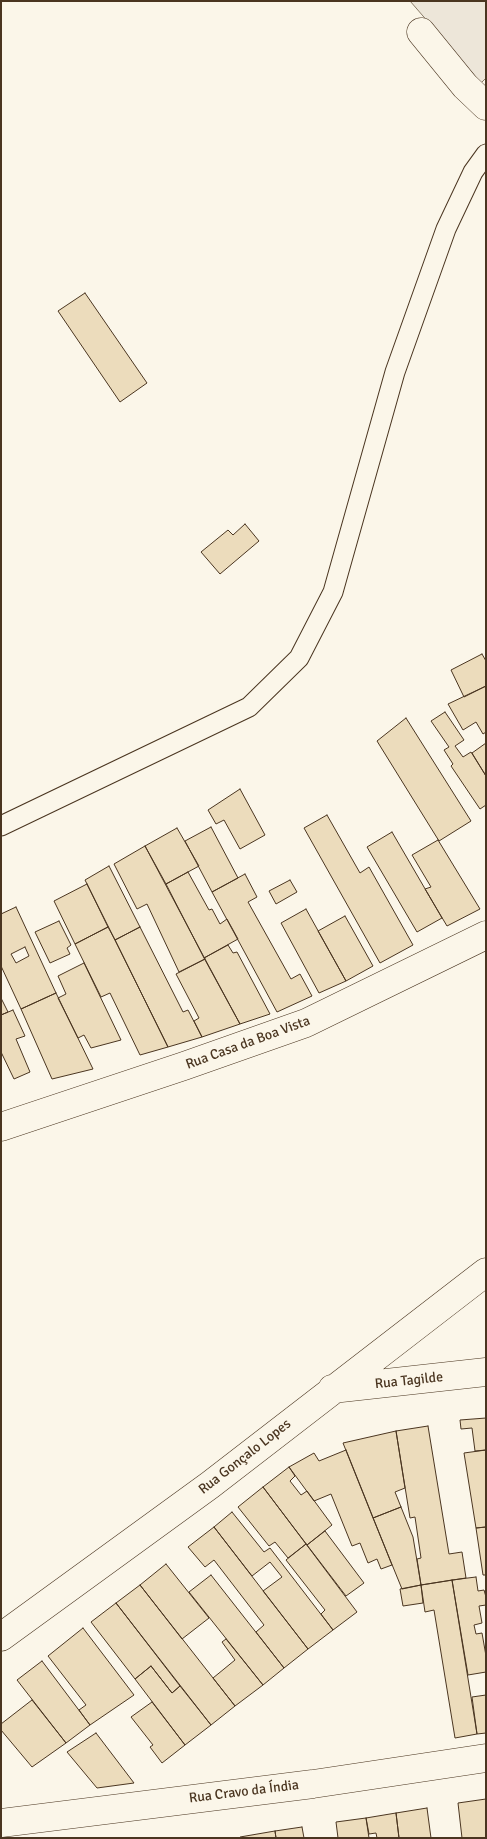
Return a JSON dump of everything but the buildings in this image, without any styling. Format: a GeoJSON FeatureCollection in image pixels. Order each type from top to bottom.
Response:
{"type":"FeatureCollection","features":[{"type":"Feature","properties":{"kind":"street"},"geometry":{"type":"LineString","coordinates":[[421,32],[465,86],[486,106]]}},
{"type":"Feature","properties":{"kind":"street","name":"Rua Casa da Boa Vista"},"geometry":{"type":"LineString","coordinates":[[1,1127],[306,1023],[486,935]]}},
{"type":"Feature","properties":{"kind":"street","name":"Rua Gonçalo Lopes"},"geometry":{"type":"LineString","coordinates":[[1,1636],[210,1485],[486,1272]]}},
{"type":"Feature","properties":{"kind":"street","name":"Rua Tagilde"},"geometry":{"type":"LineString","coordinates":[[332,1389],[486,1372]]}},
{"type":"Feature","properties":{"kind":"street","name":"Rua Cravo da Índia"},"geometry":{"type":"LineString","coordinates":[[1,1823],[313,1784],[486,1758]]}},
{"type":"Feature","properties":{"kind":"lane"},"geometry":{"type":"LineString","coordinates":[[1,826],[249,708],[299,658],[333,592],[395,372],[446,229],[473,172],[486,154]]}},
{"type":"Feature","properties":{"kind":"shaded area"},"geometry":{"type":"Polygon","coordinates":[[[410,1],[486,1],[486,78],[481,83],[410,1]]]}}]}
